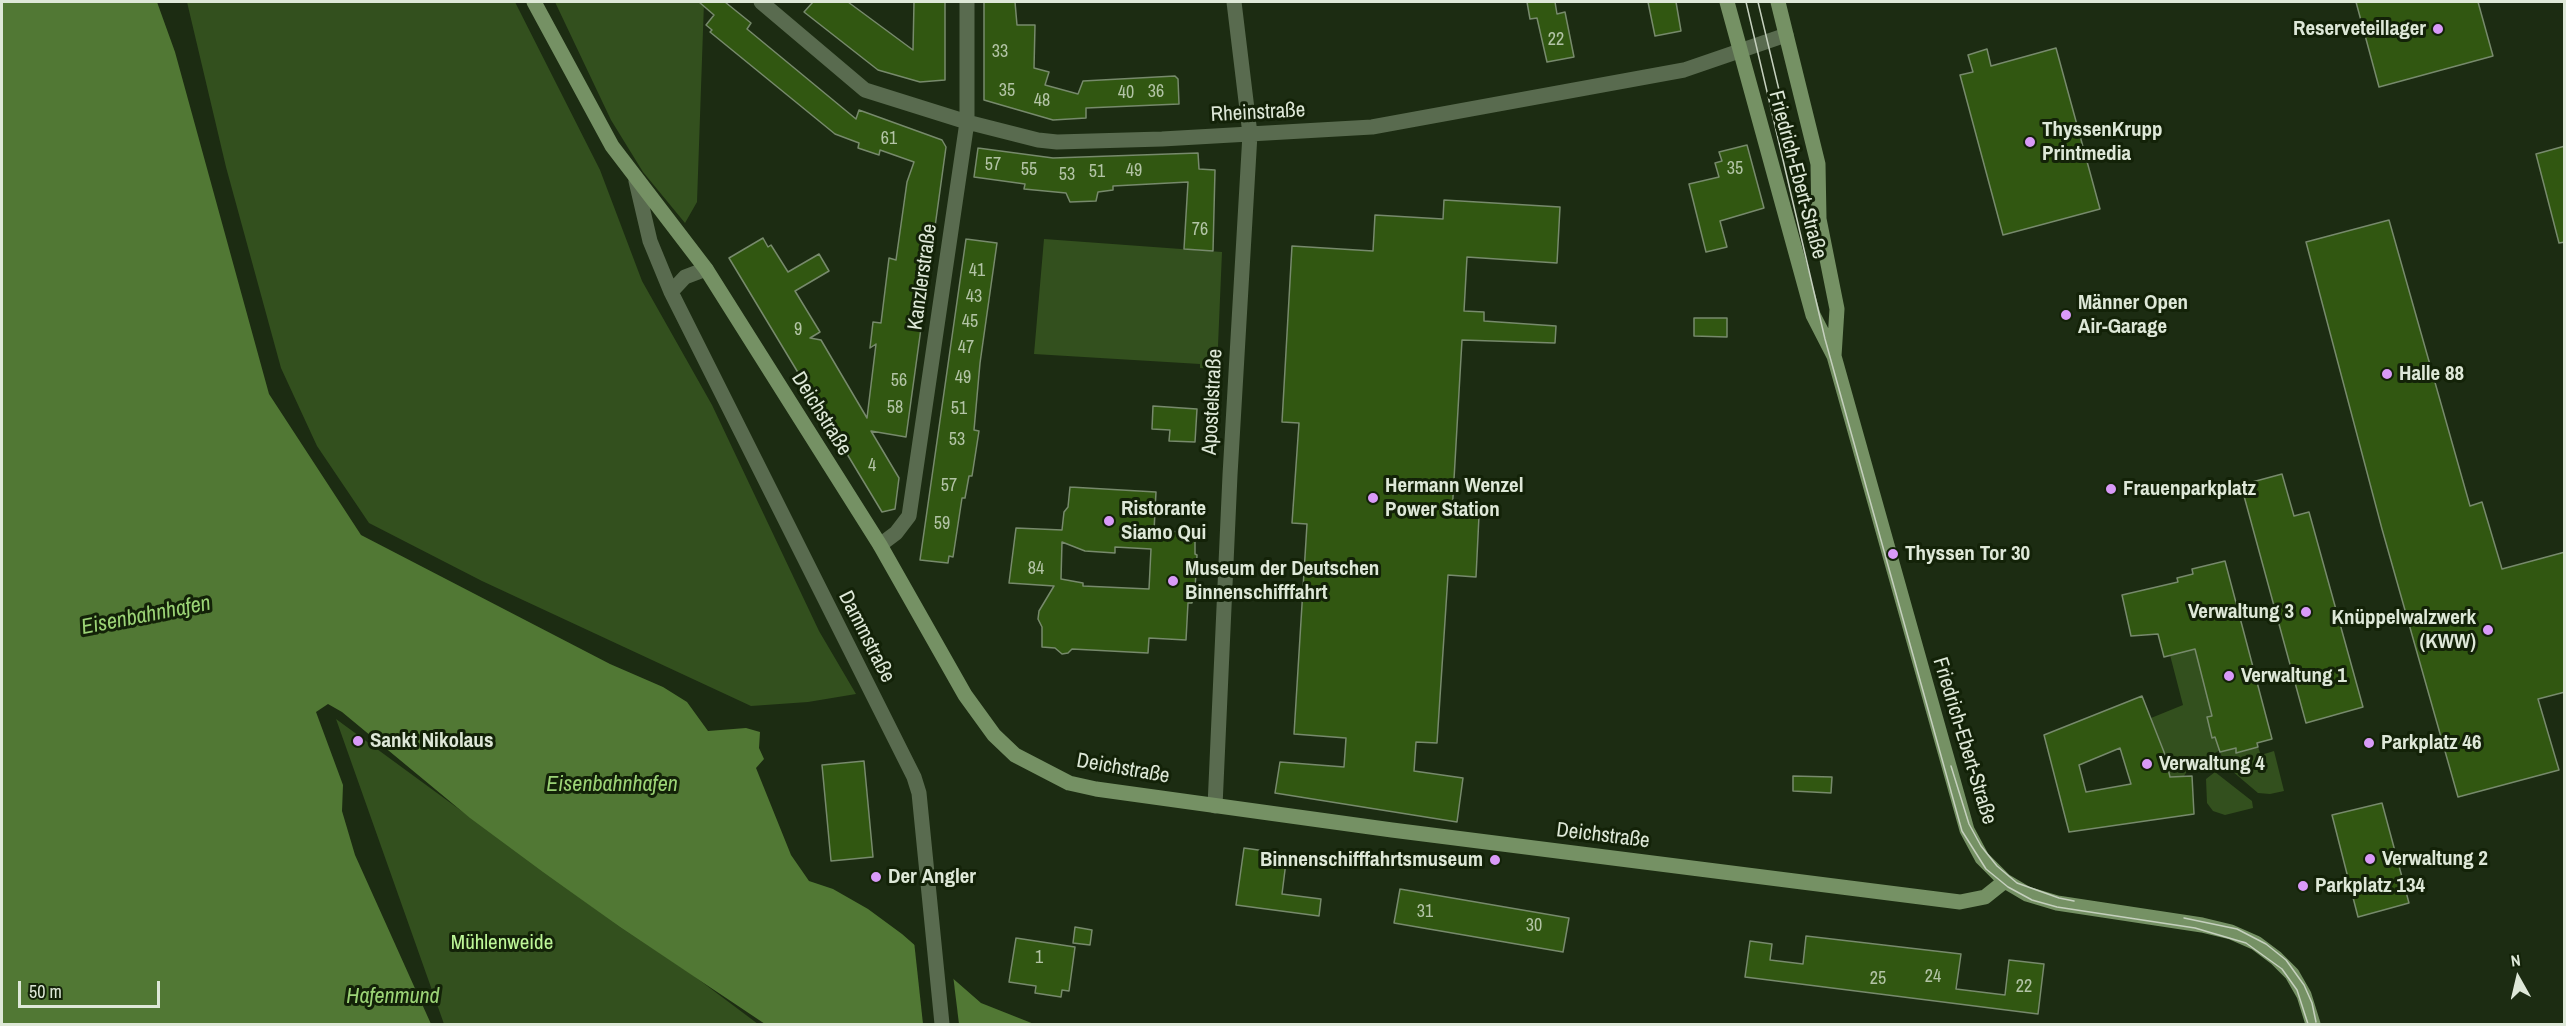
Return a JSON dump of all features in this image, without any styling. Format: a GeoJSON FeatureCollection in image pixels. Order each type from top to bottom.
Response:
{"type":"FeatureCollection","features":[{"type":"Feature","properties":{"kind":"street","name":"Deichstraße"},"geometry":{"type":"LineString","coordinates":[[534,2],[612,146],[636,181],[706,269],[880,545],[965,695],[994,735],[1015,755],[1069,783],[1215,806],[1960,902],[1985,897],[2006,882]]}},
{"type":"Feature","properties":{"kind":"street","name":"Rheinstraße"},"geometry":{"type":"LineString","coordinates":[[761,2],[865,90],[967,122],[1038,140],[1058,142],[1372,127],[1684,70],[1786,35]]}},
{"type":"Feature","properties":{"kind":"street","name":"Kanzlerstraße"},"geometry":{"type":"LineString","coordinates":[[880,545],[896,533],[909,516],[967,122],[967,2]]}},
{"type":"Feature","properties":{"kind":"street","name":"Apostelstraße"},"geometry":{"type":"LineString","coordinates":[[1215,806],[1230,475],[1250,134],[1234,2]]}},
{"type":"Feature","properties":{"kind":"street","name":"Friedrich-Ebert-Straße"},"geometry":{"type":"LineString","coordinates":[[1727,2],[1813,315],[1834,356],[1967,830],[1982,858],[2006,882],[2028,894],[2057,903],[2202,925],[2231,932],[2256,943],[2292,974],[2304,996],[2313,1024]]}},
{"type":"Feature","properties":{"kind":"street","name":"Friedrich-Ebert-Straße"},"geometry":{"type":"LineString","coordinates":[[1778,2],[1818,164],[1819,219],[1837,309],[1834,356]]}},
{"type":"Feature","properties":{"kind":"street","name":"Dammstraße"},"geometry":{"type":"LineString","coordinates":[[636,181],[650,241],[671,292],[914,777],[919,792],[942,1024]]}},
{"type":"Feature","properties":{"kind":"street"},"geometry":{"type":"LineString","coordinates":[[671,292],[685,277],[706,269]]}},
{"type":"Feature","properties":{"kind":"green space"},"geometry":{"type":"Polygon","coordinates":[[[187,2],[515,2],[600,170],[642,281],[712,405],[819,631],[856,694],[808,702],[751,706],[482,581],[369,523],[317,446],[281,368],[226,167],[187,2]]]}},
{"type":"Feature","properties":{"kind":"green space"},"geometry":{"type":"Polygon","coordinates":[[[555,2],[704,2],[697,202],[685,223],[643,172],[611,120],[555,2]]]}},
{"type":"Feature","properties":{"kind":"green space"},"geometry":{"type":"Polygon","coordinates":[[[1044,239],[1222,252],[1217,369],[1200,368],[1200,364],[1034,354],[1044,239]]]}},
{"type":"Feature","properties":{"kind":"green space"},"geometry":{"type":"Polygon","coordinates":[[[2188,620],[2212,716],[2207,717],[2212,738],[2216,737],[2220,750],[2189,768],[2184,776],[2170,777],[2164,752],[2151,718],[2183,705],[2170,655],[2181,652],[2188,620]]]}},
{"type":"Feature","properties":{"kind":"green space","name":"Mühlenweide"},"geometry":{"type":"Polygon","coordinates":[[[336,719],[620,927],[694,976],[758,1024],[444,1024],[336,719]]]}},
{"type":"Feature","properties":{"kind":"green space"},"geometry":{"type":"Polygon","coordinates":[[[2258,747],[2261,755],[2274,751],[2284,791],[2270,794],[2258,793],[2225,765],[2220,752],[2236,748],[2237,753],[2258,747]]]}},
{"type":"Feature","properties":{"kind":"green space"},"geometry":{"type":"Polygon","coordinates":[[[2215,772],[2252,801],[2253,808],[2225,815],[2213,811],[2207,803],[2206,779],[2215,772]]]}},
{"type":"Feature","properties":{"kind":"water"},"geometry":{"type":"Polygon","coordinates":[[[2,2],[157,2],[175,52],[269,394],[361,535],[610,664],[663,687],[687,702],[708,731],[746,728],[760,732],[759,748],[764,759],[756,768],[791,855],[809,881],[833,889],[868,909],[902,934],[981,1003],[1034,1024],[765,1024],[620,927],[543,872],[470,818],[342,712],[328,704],[316,712],[343,785],[342,811],[355,855],[431,1024],[2,1024],[2,2]]]}},
{"type":"Feature","properties":{"kind":"pier"},"geometry":{"type":"Polygon","coordinates":[[[914,941],[953,975],[959,1024],[923,1024],[914,941]]]}},
{"type":"Feature","properties":{"kind":"building"},"geometry":{"type":"Polygon","coordinates":[[[699,2],[725,2],[751,23],[747,29],[856,119],[859,110],[942,140],[946,147],[906,437],[871,431],[899,478],[895,509],[882,512],[729,258],[763,238],[768,247],[771,245],[788,272],[819,254],[829,271],[795,291],[820,332],[810,338],[821,340],[867,418],[876,344],[870,348],[873,322],[881,323],[889,258],[896,260],[907,182],[914,162],[880,150],[879,155],[858,148],[859,143],[835,134],[710,32],[712,30],[706,25],[714,15],[699,2]]]}},
{"type":"Feature","properties":{"kind":"building"},"geometry":{"type":"Polygon","coordinates":[[[813,2],[848,2],[913,50],[914,2],[945,2],[945,80],[920,82],[878,70],[804,12],[813,2]]]}},
{"type":"Feature","properties":{"kind":"building"},"geometry":{"type":"Polygon","coordinates":[[[984,2],[1015,2],[1017,25],[1035,25],[1034,68],[1049,72],[1045,85],[1078,94],[1083,81],[1175,76],[1178,79],[1179,104],[1086,108],[1086,118],[1053,120],[984,100],[984,2]]]}},
{"type":"Feature","properties":{"kind":"building"},"geometry":{"type":"Polygon","coordinates":[[[1527,2],[1555,2],[1557,14],[1565,12],[1574,57],[1547,62],[1537,18],[1530,19],[1527,2]]]}},
{"type":"Feature","properties":{"kind":"building"},"geometry":{"type":"Polygon","coordinates":[[[1648,2],[1676,2],[1681,31],[1655,36],[1648,2]]]}},
{"type":"Feature","properties":{"kind":"building","name":"Reserveteillager"},"geometry":{"type":"Polygon","coordinates":[[[2356,2],[2478,2],[2493,56],[2379,87],[2356,2]]]}},
{"type":"Feature","properties":{"kind":"building","name":"ThyssenKrupp Printmedia"},"geometry":{"type":"Polygon","coordinates":[[[2056,48],[2100,209],[2003,235],[1960,75],[1973,72],[1968,55],[1987,49],[1991,66],[2056,48]]]}},
{"type":"Feature","properties":{"kind":"building"},"geometry":{"type":"Polygon","coordinates":[[[1747,145],[1764,208],[1720,221],[1727,247],[1706,252],[1689,184],[1719,177],[1715,163],[1722,161],[1719,152],[1747,145]]]}},
{"type":"Feature","properties":{"kind":"building"},"geometry":{"type":"Polygon","coordinates":[[[2565,146],[2565,242],[2559,243],[2536,154],[2565,146]]]}},
{"type":"Feature","properties":{"kind":"building"},"geometry":{"type":"Polygon","coordinates":[[[978,148],[1053,158],[1198,153],[1199,169],[1215,170],[1213,251],[1184,249],[1188,182],[1113,186],[1113,190],[1098,192],[1096,201],[1070,202],[1066,193],[1024,189],[1025,184],[974,177],[978,148]]]}},
{"type":"Feature","properties":{"kind":"building","name":"Hermann Wenzel Power Station"},"geometry":{"type":"Polygon","coordinates":[[[1444,200],[1560,207],[1557,263],[1467,257],[1464,311],[1484,312],[1484,321],[1556,326],[1555,343],[1462,340],[1452,514],[1479,516],[1476,577],[1448,575],[1437,743],[1416,742],[1414,771],[1463,778],[1457,822],[1275,793],[1280,762],[1344,767],[1346,738],[1294,734],[1307,524],[1292,523],[1299,423],[1282,422],[1292,246],[1373,251],[1375,215],[1443,219],[1444,200]]]}},
{"type":"Feature","properties":{"kind":"building"},"geometry":{"type":"Polygon","coordinates":[[[2389,220],[2470,506],[2482,502],[2502,569],[2565,552],[2565,692],[2538,699],[2559,770],[2458,797],[2382,529],[2306,242],[2389,220]]]}},
{"type":"Feature","properties":{"kind":"building"},"geometry":{"type":"Polygon","coordinates":[[[966,239],[997,243],[980,363],[974,430],[979,431],[972,476],[969,476],[965,498],[962,498],[953,557],[949,556],[948,563],[920,560],[966,239]]]}},
{"type":"Feature","properties":{"kind":"building"},"geometry":{"type":"Polygon","coordinates":[[[1694,318],[1727,318],[1727,337],[1694,336],[1694,318]]]}},
{"type":"Feature","properties":{"kind":"building"},"geometry":{"type":"Polygon","coordinates":[[[1153,406],[1197,409],[1195,442],[1169,441],[1170,430],[1152,429],[1153,406]]]}},
{"type":"Feature","properties":{"kind":"building","name":"Verwaltung 3"},"geometry":{"type":"Polygon","coordinates":[[[2282,474],[2294,516],[2309,512],[2363,707],[2306,723],[2241,485],[2282,474]]]}},
{"type":"Feature","properties":{"kind":"building"},"geometry":{"type":"Polygon","coordinates":[[[1070,487],[1156,492],[1154,531],[1192,532],[1191,540],[1195,540],[1195,554],[1197,555],[1195,589],[1193,589],[1192,603],[1188,603],[1186,640],[1149,638],[1148,653],[1072,649],[1062,654],[1055,648],[1042,647],[1039,611],[1054,586],[1009,583],[1016,528],[1062,530],[1064,512],[1068,507],[1070,487]],[[1062,542],[1061,579],[1083,583],[1083,586],[1149,589],[1151,549],[1115,547],[1115,553],[1085,551],[1062,542]]]}},
{"type":"Feature","properties":{"kind":"building","name":"Verwaltung 1"},"geometry":{"type":"Polygon","coordinates":[[[2225,561],[2272,739],[2257,743],[2258,747],[2236,753],[2236,748],[2220,752],[2215,737],[2212,738],[2207,717],[2212,716],[2195,649],[2164,657],[2158,634],[2131,636],[2122,595],[2178,582],[2177,578],[2193,574],[2192,569],[2225,561]]]}},
{"type":"Feature","properties":{"kind":"building","name":"Verwaltung 4"},"geometry":{"type":"Polygon","coordinates":[[[2142,696],[2164,752],[2170,777],[2192,776],[2194,814],[2069,832],[2044,735],[2142,696]],[[2120,748],[2079,765],[2086,792],[2131,784],[2120,748]]]}},
{"type":"Feature","properties":{"kind":"building"},"geometry":{"type":"Polygon","coordinates":[[[864,761],[873,857],[831,861],[822,765],[864,761]]]}},
{"type":"Feature","properties":{"kind":"building"},"geometry":{"type":"Polygon","coordinates":[[[1793,776],[1832,777],[1831,793],[1793,791],[1793,776]]]}},
{"type":"Feature","properties":{"kind":"building","name":"Verwaltung 2"},"geometry":{"type":"Polygon","coordinates":[[[2382,803],[2409,903],[2358,917],[2332,815],[2382,803]]]}},
{"type":"Feature","properties":{"kind":"building"},"geometry":{"type":"Polygon","coordinates":[[[1244,848],[1287,854],[1282,894],[1321,899],[1319,916],[1236,905],[1244,848]]]}},
{"type":"Feature","properties":{"kind":"building"},"geometry":{"type":"Polygon","coordinates":[[[1400,889],[1569,918],[1563,952],[1394,923],[1400,889]]]}},
{"type":"Feature","properties":{"kind":"building"},"geometry":{"type":"Polygon","coordinates":[[[1075,927],[1092,930],[1090,945],[1073,943],[1075,927]]]}},
{"type":"Feature","properties":{"kind":"building"},"geometry":{"type":"Polygon","coordinates":[[[1806,936],[1961,954],[1956,989],[2005,995],[2009,960],[2044,964],[2038,1014],[1745,977],[1750,941],[1772,944],[1770,960],[1803,964],[1806,936]]]}},
{"type":"Feature","properties":{"kind":"building"},"geometry":{"type":"Polygon","coordinates":[[[1016,938],[1075,947],[1069,991],[1062,990],[1061,997],[1035,993],[1036,986],[1009,982],[1016,938]]]}},
{"type":"Feature","properties":{"kind":"tram line"},"geometry":{"type":"LineString","coordinates":[[1746,2],[1825,339],[1962,831],[1986,869],[2008,887],[2032,900],[2057,907],[2195,928],[2246,943],[2282,969],[2297,990],[2308,1024]]}},
{"type":"Feature","properties":{"kind":"tram line"},"geometry":{"type":"LineString","coordinates":[[1758,2],[1800,178],[1811,242]]}},
{"type":"Feature","properties":{"kind":"tram line"},"geometry":{"type":"LineString","coordinates":[[1951,766],[1969,824],[1981,846],[1997,866],[2017,883],[2074,901]]}},
{"type":"Feature","properties":{"kind":"tram line"},"geometry":{"type":"LineString","coordinates":[[2184,918],[2237,929],[2266,944],[2286,960],[2304,985],[2312,1003],[2316,1022]]}},
{"type":"Feature","properties":{"kind":"place","name":"Reserveteillager"},"geometry":{"type":"Point","coordinates":[2438,29]}},
{"type":"Feature","properties":{"kind":"place","name":"ThyssenKrupp Printmedia"},"geometry":{"type":"Point","coordinates":[2030,142]}},
{"type":"Feature","properties":{"kind":"place","name":"Männer Open Air-Garage"},"geometry":{"type":"Point","coordinates":[2066,315]}},
{"type":"Feature","properties":{"kind":"place","name":"Halle 88"},"geometry":{"type":"Point","coordinates":[2387,374]}},
{"type":"Feature","properties":{"kind":"place","name":"Frauenparkplatz"},"geometry":{"type":"Point","coordinates":[2111,489]}},
{"type":"Feature","properties":{"kind":"place","name":"Hermann Wenzel Power Station"},"geometry":{"type":"Point","coordinates":[1373,498]}},
{"type":"Feature","properties":{"kind":"place","name":"Ristorante Siamo Qui"},"geometry":{"type":"Point","coordinates":[1109,521]}},
{"type":"Feature","properties":{"kind":"place","name":"Thyssen Tor 30"},"geometry":{"type":"Point","coordinates":[1893,554]}},
{"type":"Feature","properties":{"kind":"place","name":"Museum der Deutschen Binnenschifffahrt"},"geometry":{"type":"Point","coordinates":[1173,581]}},
{"type":"Feature","properties":{"kind":"place","name":"Verwaltung 3"},"geometry":{"type":"Point","coordinates":[2306,612]}},
{"type":"Feature","properties":{"kind":"place","name":"Knüppelwalzwerk (KWW)"},"geometry":{"type":"Point","coordinates":[2488,630]}},
{"type":"Feature","properties":{"kind":"place","name":"Verwaltung 1"},"geometry":{"type":"Point","coordinates":[2229,676]}},
{"type":"Feature","properties":{"kind":"place","name":"Sankt Nikolaus"},"geometry":{"type":"Point","coordinates":[358,741]}},
{"type":"Feature","properties":{"kind":"place","name":"Parkplatz 46"},"geometry":{"type":"Point","coordinates":[2369,743]}},
{"type":"Feature","properties":{"kind":"place","name":"Verwaltung 4"},"geometry":{"type":"Point","coordinates":[2147,764]}},
{"type":"Feature","properties":{"kind":"place","name":"Verwaltung 2"},"geometry":{"type":"Point","coordinates":[2370,859]}},
{"type":"Feature","properties":{"kind":"place","name":"Binnenschifffahrtsmuseum"},"geometry":{"type":"Point","coordinates":[1495,860]}},
{"type":"Feature","properties":{"kind":"place","name":"Der Angler"},"geometry":{"type":"Point","coordinates":[876,877]}},
{"type":"Feature","properties":{"kind":"place","name":"Parkplatz 134"},"geometry":{"type":"Point","coordinates":[2303,886]}},
{"type":"Feature","properties":{"kind":"water label","name":"Eisenbahnhafen"},"geometry":{"type":"Point","coordinates":[146,616]}},
{"type":"Feature","properties":{"kind":"water label","name":"Eisenbahnhafen"},"geometry":{"type":"Point","coordinates":[612,785]}},
{"type":"Feature","properties":{"kind":"water label","name":"Hafenmund"},"geometry":{"type":"Point","coordinates":[393,997]}}]}
